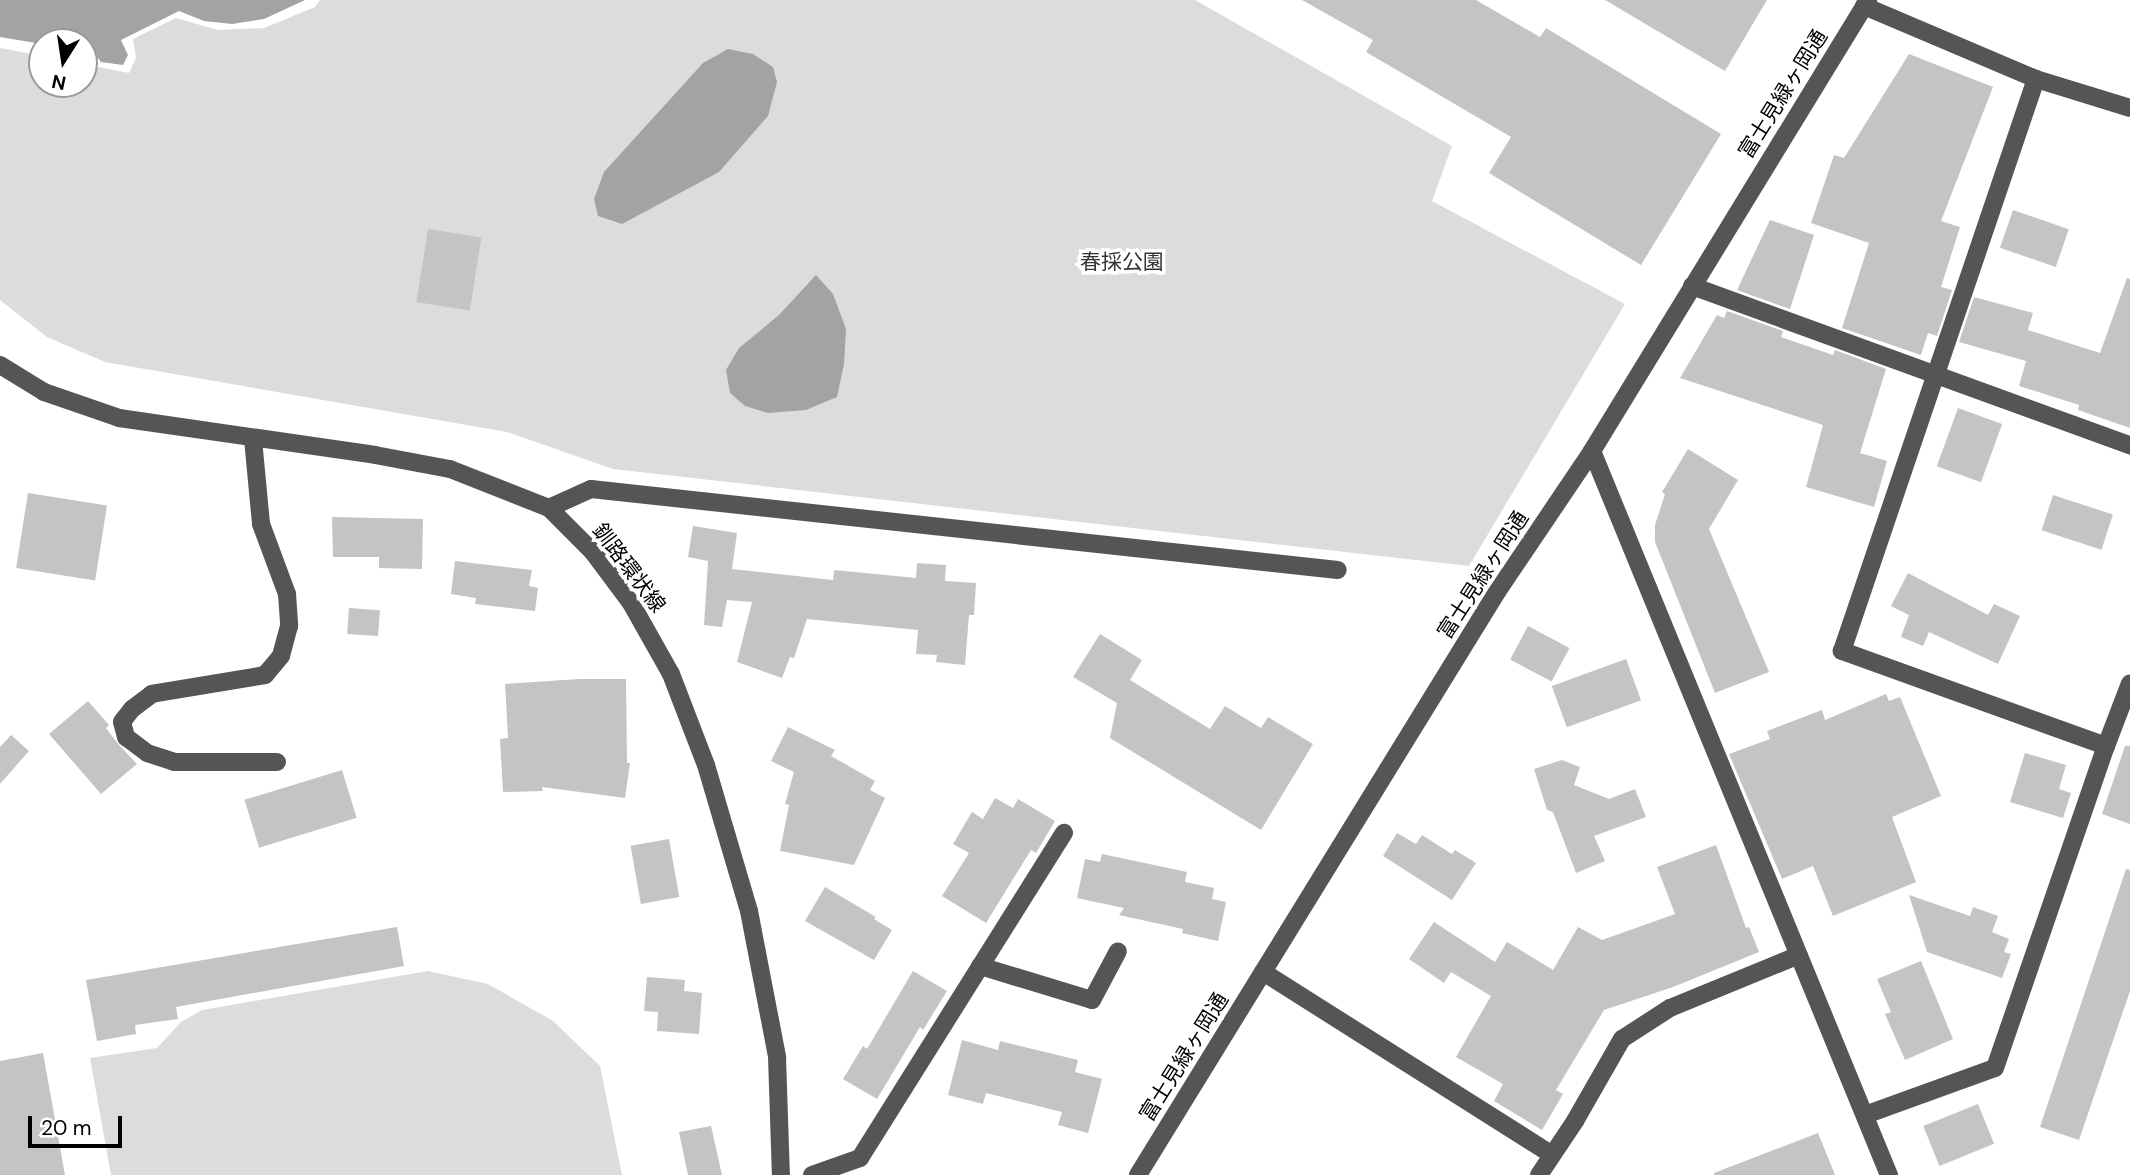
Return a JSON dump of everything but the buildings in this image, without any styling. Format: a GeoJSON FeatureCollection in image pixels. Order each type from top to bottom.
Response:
{"type":"FeatureCollection","features":[{"type":"Feature","properties":{"kind":"street"},"geometry":{"type":"LineString","coordinates":[[1866,3],[2036,79],[2130,108]]}},
{"type":"Feature","properties":{"kind":"street","name":"富士見緑ヶ岡通"},"geometry":{"type":"LineString","coordinates":[[1138,1175],[1497,592],[1592,450],[1866,3]]}},
{"type":"Feature","properties":{"kind":"street"},"geometry":{"type":"LineString","coordinates":[[2036,79],[1842,651],[2106,746]]}},
{"type":"Feature","properties":{"kind":"street"},"geometry":{"type":"LineString","coordinates":[[1692,286],[1934,377],[2130,446]]}},
{"type":"Feature","properties":{"kind":"street","name":"釧路環状線"},"geometry":{"type":"LineString","coordinates":[[0,365],[44,392],[119,418],[375,455],[450,469],[549,508],[593,552],[631,603],[671,674],[706,765],[749,911],[777,1057],[781,1175]]}},
{"type":"Feature","properties":{"kind":"street"},"geometry":{"type":"LineString","coordinates":[[253,439],[261,524],[287,594],[289,626],[281,656],[265,675],[152,694],[132,709],[122,722],[126,737],[148,752],[174,762],[277,762]]}},
{"type":"Feature","properties":{"kind":"street"},"geometry":{"type":"LineString","coordinates":[[1592,450],[1889,1175]]}},
{"type":"Feature","properties":{"kind":"street"},"geometry":{"type":"LineString","coordinates":[[549,508],[591,489],[1338,570]]}},
{"type":"Feature","properties":{"kind":"street"},"geometry":{"type":"LineString","coordinates":[[1865,1115],[1995,1068],[2130,683]]}},
{"type":"Feature","properties":{"kind":"street"},"geometry":{"type":"LineString","coordinates":[[812,1175],[860,1158],[1064,832]]}},
{"type":"Feature","properties":{"kind":"street"},"geometry":{"type":"LineString","coordinates":[[980,966],[1092,1000],[1118,951]]}},
{"type":"Feature","properties":{"kind":"street"},"geometry":{"type":"LineString","coordinates":[[1539,1175],[1622,1039],[1670,1009],[1799,955]]}},
{"type":"Feature","properties":{"kind":"street"},"geometry":{"type":"LineString","coordinates":[[1263,972],[1552,1156]]}},
{"type":"Feature","properties":{"kind":"green space","name":"春採公園"},"geometry":{"type":"Polygon","coordinates":[[[320,0],[1195,0],[1452,146],[1432,201],[1625,304],[1469,566],[613,469],[507,432],[105,362],[47,337],[0,300],[0,48],[28,53],[28,98],[98,98],[98,67],[129,73],[136,58],[133,39],[176,18],[218,30],[264,28],[315,7],[320,0]]]}},
{"type":"Feature","properties":{"kind":"green space"},"geometry":{"type":"Polygon","coordinates":[[[428,971],[488,984],[553,1021],[600,1066],[622,1175],[111,1175],[90,1058],[157,1048],[181,1022],[202,1010],[428,971]]]}},
{"type":"Feature","properties":{"kind":"shaded area"},"geometry":{"type":"Polygon","coordinates":[[[0,0],[305,0],[264,19],[232,24],[204,21],[179,11],[121,40],[128,55],[123,65],[101,62],[98,58],[98,28],[28,28],[28,42],[0,37],[0,0]]]}},
{"type":"Feature","properties":{"kind":"shaded area"},"geometry":{"type":"Polygon","coordinates":[[[728,49],[753,54],[773,67],[777,82],[768,116],[719,172],[622,224],[598,216],[594,199],[604,172],[703,63],[728,49]]]}},
{"type":"Feature","properties":{"kind":"shaded area"},"geometry":{"type":"Polygon","coordinates":[[[816,275],[833,294],[846,329],[844,364],[837,397],[806,410],[768,413],[745,406],[730,393],[726,370],[739,348],[779,315],[816,275]]]}}]}
